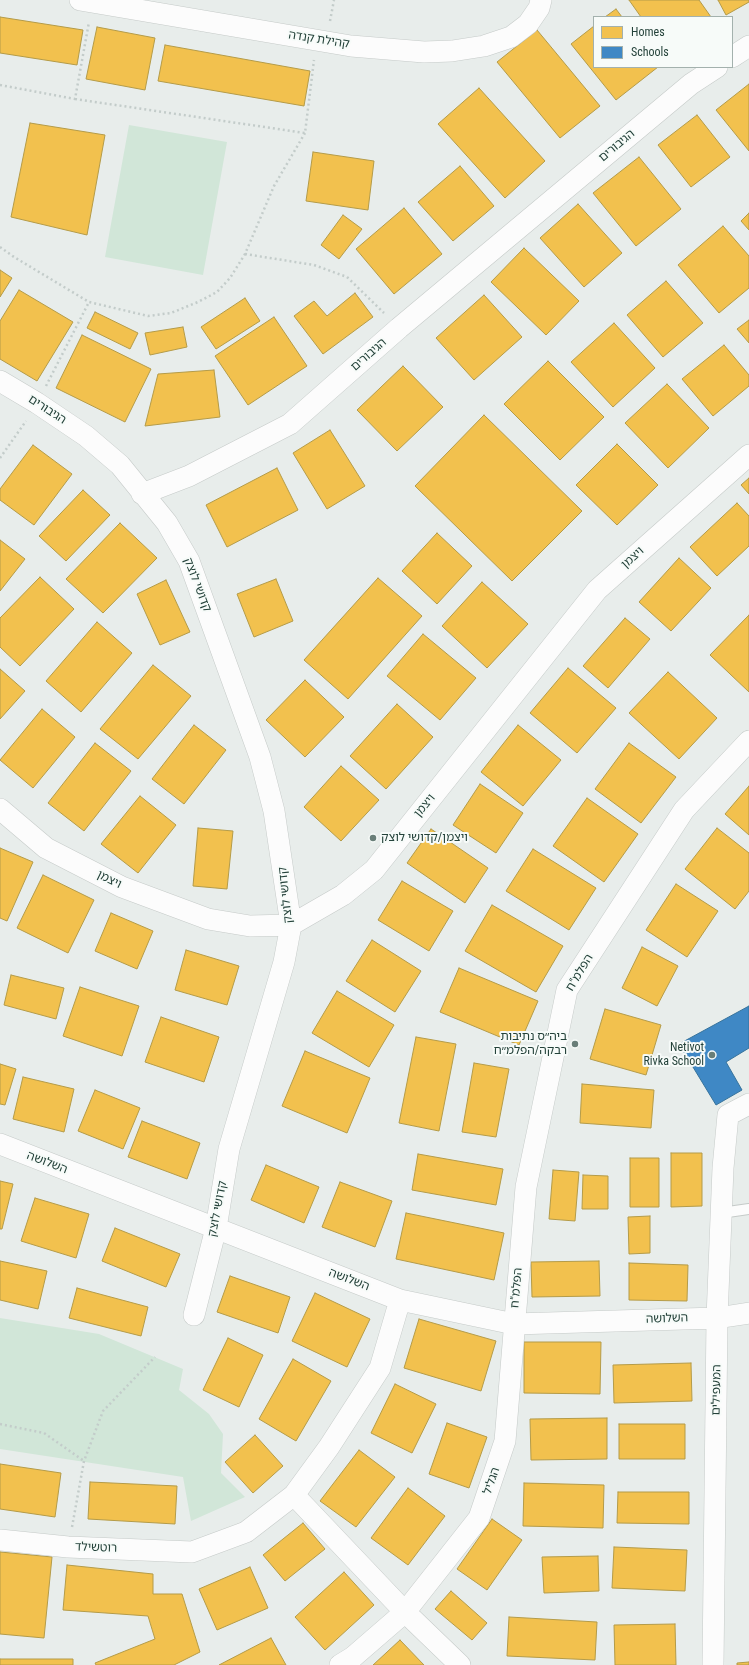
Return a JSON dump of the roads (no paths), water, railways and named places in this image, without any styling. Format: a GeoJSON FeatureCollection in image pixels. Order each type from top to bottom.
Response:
{"type":"FeatureCollection","features":[{"type":"Feature","properties":{"kind":"street","name":"קהילת קנדה"},"geometry":{"type":"LineString","coordinates":[[86,1],[122,4],[351,46],[424,52],[452,52],[484,46],[510,37],[528,24],[539,8],[541,0]]}},
{"type":"Feature","properties":{"kind":"street"},"geometry":{"type":"LineString","coordinates":[[733,56],[749,46]]}},
{"type":"Feature","properties":{"kind":"street","name":"הגיבורים"},"geometry":{"type":"LineString","coordinates":[[0,381],[37,403],[86,436],[120,465],[142,494],[196,473],[290,424],[399,328],[691,84],[715,68]]}},
{"type":"Feature","properties":{"kind":"street","name":"ויצמן"},"geometry":{"type":"LineString","coordinates":[[0,809],[46,848],[122,887],[208,919],[250,926],[291,924],[343,895],[374,870],[597,590],[749,455]]}},
{"type":"Feature","properties":{"kind":"street","name":"קדושי לוצק"},"geometry":{"type":"LineString","coordinates":[[142,494],[167,523],[189,561],[260,758],[274,811],[291,924],[284,962],[229,1149],[216,1228],[194,1314]]}},
{"type":"Feature","properties":{"kind":"street","name":"הפלמ\"ח"},"geometry":{"type":"LineString","coordinates":[[514,1324],[526,1187],[567,990],[684,810],[749,741]]}},
{"type":"Feature","properties":{"kind":"street","name":"המעפילים"},"geometry":{"type":"LineString","coordinates":[[714,1665],[717,1318],[723,1168],[728,1115],[749,1104]]}},
{"type":"Feature","properties":{"kind":"street","name":"השלושה"},"geometry":{"type":"LineString","coordinates":[[0,1144],[400,1300],[514,1324],[717,1318],[749,1314]]}},
{"type":"Feature","properties":{"kind":"street"},"geometry":{"type":"LineString","coordinates":[[400,1300],[380,1368],[329,1447],[294,1495],[405,1612],[460,1665]]}},
{"type":"Feature","properties":{"kind":"street","name":"הגליל"},"geometry":{"type":"LineString","coordinates":[[340,1665],[353,1657],[405,1612],[479,1518],[505,1441],[514,1324]]}},
{"type":"Feature","properties":{"kind":"street","name":"רוטשילד"},"geometry":{"type":"LineString","coordinates":[[0,1540],[68,1547],[192,1552],[246,1532],[294,1495]]}},
{"type":"Feature","properties":{"kind":"lane"},"geometry":{"type":"LineString","coordinates":[[721,1213],[749,1209]]}},
{"type":"Feature","properties":{"kind":"place","name":"ויצמן/קדושי לוצק"},"geometry":{"type":"Point","coordinates":[373,838]}},
{"type":"Feature","properties":{"kind":"place","name":"ביה״ס נתיבות רבקה/הפלמ״ח"},"geometry":{"type":"Point","coordinates":[575,1044]}},
{"type":"Feature","properties":{"kind":"place","name":"Netivot Rivka School"},"geometry":{"type":"Point","coordinates":[712,1055]}}]}
